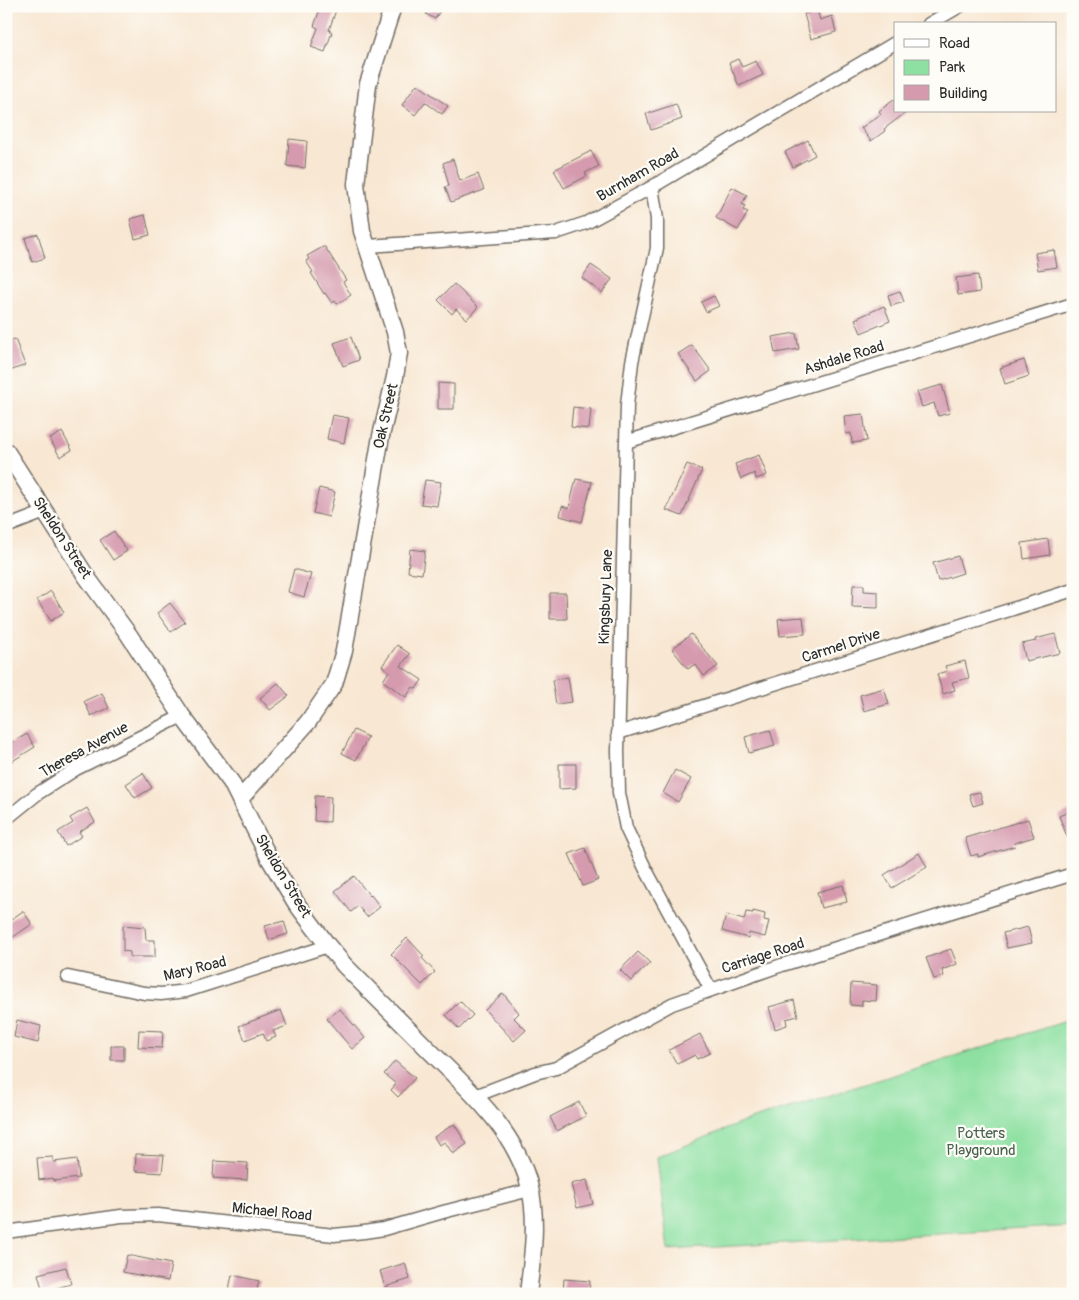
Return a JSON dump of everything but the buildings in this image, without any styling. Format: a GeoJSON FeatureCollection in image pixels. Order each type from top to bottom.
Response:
{"type":"FeatureCollection","features":[{"type":"Feature","properties":{"kind":"street","name":"Oak Street"},"geometry":{"type":"LineString","coordinates":[[240,799],[308,722],[334,684],[344,651],[380,436],[395,377],[398,353],[395,332],[362,231],[356,184],[368,84],[393,6]]}},
{"type":"Feature","properties":{"kind":"street"},"geometry":{"type":"LineString","coordinates":[[932,22],[960,6]]}},
{"type":"Feature","properties":{"kind":"street","name":"Burnham Road"},"geometry":{"type":"LineString","coordinates":[[368,246],[556,233],[586,223],[652,187],[894,44]]}},
{"type":"Feature","properties":{"kind":"street","name":"Kingsbury Lane"},"geometry":{"type":"LineString","coordinates":[[652,187],[657,219],[657,248],[632,362],[627,405],[618,733],[619,793],[626,828],[645,868],[711,990]]}},
{"type":"Feature","properties":{"kind":"street","name":"Ashdale Road"},"geometry":{"type":"LineString","coordinates":[[626,442],[1073,304]]}},
{"type":"Feature","properties":{"kind":"street","name":"Sheldon Street"},"geometry":{"type":"LineString","coordinates":[[6,451],[86,576],[129,635],[182,716],[232,782],[269,858],[296,903],[345,966],[475,1096],[512,1144],[525,1172],[530,1190],[534,1230],[528,1294]]}},
{"type":"Feature","properties":{"kind":"street"},"geometry":{"type":"LineString","coordinates":[[6,527],[45,512]]}},
{"type":"Feature","properties":{"kind":"street","name":"Carmel Drive"},"geometry":{"type":"LineString","coordinates":[[618,733],[1073,590]]}},
{"type":"Feature","properties":{"kind":"street","name":"Theresa Avenue"},"geometry":{"type":"LineString","coordinates":[[6,819],[37,794],[76,769],[182,716]]}},
{"type":"Feature","properties":{"kind":"street","name":"Carriage Road"},"geometry":{"type":"LineString","coordinates":[[475,1096],[535,1073],[556,1068],[672,1004],[782,966],[1073,874]]}},
{"type":"Feature","properties":{"kind":"street","name":"Mary Road"},"geometry":{"type":"LineString","coordinates":[[68,976],[144,993],[161,994],[186,991],[328,946]]}},
{"type":"Feature","properties":{"kind":"street","name":"Michael Road"},"geometry":{"type":"LineString","coordinates":[[6,1232],[121,1216],[158,1215],[334,1234],[364,1232],[384,1229],[530,1190]]}},
{"type":"Feature","properties":{"kind":"green space","name":"Potters Playground"},"geometry":{"type":"Polygon","coordinates":[[[1073,1019],[1073,1226],[668,1250],[657,1157],[744,1122],[1073,1019]]]}}]}
